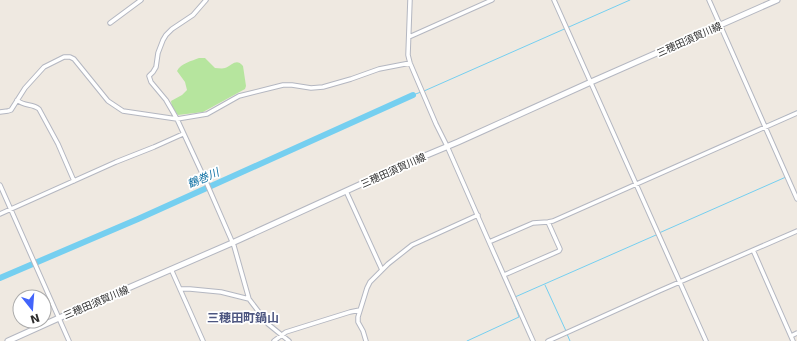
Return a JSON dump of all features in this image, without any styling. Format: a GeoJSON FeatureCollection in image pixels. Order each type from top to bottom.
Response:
{"type":"FeatureCollection","features":[{"type":"Feature","properties":{"kind":"main road","name":"三穂田須賀川線"},"geometry":{"type":"LineString","coordinates":[[8,341],[232,243],[590,82],[777,0]]}},
{"type":"Feature","properties":{"kind":"street"},"geometry":{"type":"LineString","coordinates":[[110,23],[141,0]]}},
{"type":"Feature","properties":{"kind":"street"},"geometry":{"type":"LineString","coordinates":[[206,0],[193,15],[172,29],[166,35],[158,53],[155,69],[149,76],[151,82],[166,100],[177,119],[207,184],[232,243],[249,299],[268,324],[289,341]]}},
{"type":"Feature","properties":{"kind":"street"},"geometry":{"type":"LineString","coordinates":[[410,0],[408,55],[410,62],[426,102],[448,146],[489,242],[534,341]]}},
{"type":"Feature","properties":{"kind":"street"},"geometry":{"type":"LineString","coordinates":[[409,37],[492,0]]}},
{"type":"Feature","properties":{"kind":"street"},"geometry":{"type":"LineString","coordinates":[[554,0],[706,341]]}},
{"type":"Feature","properties":{"kind":"street"},"geometry":{"type":"LineString","coordinates":[[715,0],[710,2],[797,199]]}},
{"type":"Feature","properties":{"kind":"street"},"geometry":{"type":"LineString","coordinates":[[0,112],[10,111],[25,88],[44,67],[64,57],[74,59],[108,101],[114,106],[133,113],[177,119],[207,114],[239,96],[283,85],[311,88],[323,87],[352,79],[379,69],[410,62]]}},
{"type":"Feature","properties":{"kind":"street"},"geometry":{"type":"LineString","coordinates":[[17,100],[21,104],[35,106],[39,109],[58,144],[74,181]]}},
{"type":"Feature","properties":{"kind":"street"},"geometry":{"type":"LineString","coordinates":[[489,242],[533,223],[548,222],[797,113]]}},
{"type":"Feature","properties":{"kind":"street"},"geometry":{"type":"LineString","coordinates":[[0,214],[116,162],[184,134]]}},
{"type":"Feature","properties":{"kind":"street"},"geometry":{"type":"LineString","coordinates":[[0,185],[69,341]]}},
{"type":"Feature","properties":{"kind":"street"},"geometry":{"type":"LineString","coordinates":[[346,191],[382,270]]}},
{"type":"Feature","properties":{"kind":"street"},"geometry":{"type":"LineString","coordinates":[[366,341],[357,320],[368,285],[388,264],[412,245],[478,215]]}},
{"type":"Feature","properties":{"kind":"street"},"geometry":{"type":"LineString","coordinates":[[504,275],[559,251],[560,249],[548,222]]}},
{"type":"Feature","properties":{"kind":"street"},"geometry":{"type":"LineString","coordinates":[[548,341],[797,231]]}},
{"type":"Feature","properties":{"kind":"street"},"geometry":{"type":"LineString","coordinates":[[753,250],[793,341]]}},
{"type":"Feature","properties":{"kind":"street"},"geometry":{"type":"LineString","coordinates":[[171,269],[203,341]]}},
{"type":"Feature","properties":{"kind":"street"},"geometry":{"type":"LineString","coordinates":[[180,289],[221,292],[249,299]]}},
{"type":"Feature","properties":{"kind":"street"},"geometry":{"type":"LineString","coordinates":[[274,341],[286,332],[360,310]]}},
{"type":"Feature","properties":{"kind":"street"},"geometry":{"type":"LineString","coordinates":[[791,336],[797,333]]}},
{"type":"Feature","properties":{"kind":"green space"},"geometry":{"type":"Polygon","coordinates":[[[199,58],[205,58],[215,68],[225,68],[236,62],[241,64],[243,66],[246,86],[245,89],[203,112],[178,115],[172,107],[171,101],[182,95],[187,90],[185,82],[177,71],[184,64],[199,58]]]}},
{"type":"Feature","properties":{"kind":"waterway"},"geometry":{"type":"LineString","coordinates":[[424,91],[630,0]]}},
{"type":"Feature","properties":{"kind":"waterway"},"geometry":{"type":"LineString","coordinates":[[413,95],[421,92]]}},
{"type":"Feature","properties":{"kind":"waterway","name":"鶴巻川"},"geometry":{"type":"LineString","coordinates":[[0,278],[138,219],[413,95]]}},
{"type":"Feature","properties":{"kind":"waterway"},"geometry":{"type":"LineString","coordinates":[[770,123],[797,111]]}},
{"type":"Feature","properties":{"kind":"waterway"},"geometry":{"type":"LineString","coordinates":[[659,233],[786,177]]}},
{"type":"Feature","properties":{"kind":"waterway"},"geometry":{"type":"LineString","coordinates":[[515,297],[656,235]]}},
{"type":"Feature","properties":{"kind":"waterway"},"geometry":{"type":"LineString","coordinates":[[545,285],[566,331]]}},
{"type":"Feature","properties":{"kind":"waterway"},"geometry":{"type":"LineString","coordinates":[[467,341],[519,317],[512,298]]}},
{"type":"Feature","properties":{"kind":"waterway"},"geometry":{"type":"LineString","coordinates":[[567,334],[570,341]]}},
{"type":"Feature","properties":{"kind":"district","name":"三穂田町鍋山"},"geometry":{"type":"Point","coordinates":[243,318]}}]}
